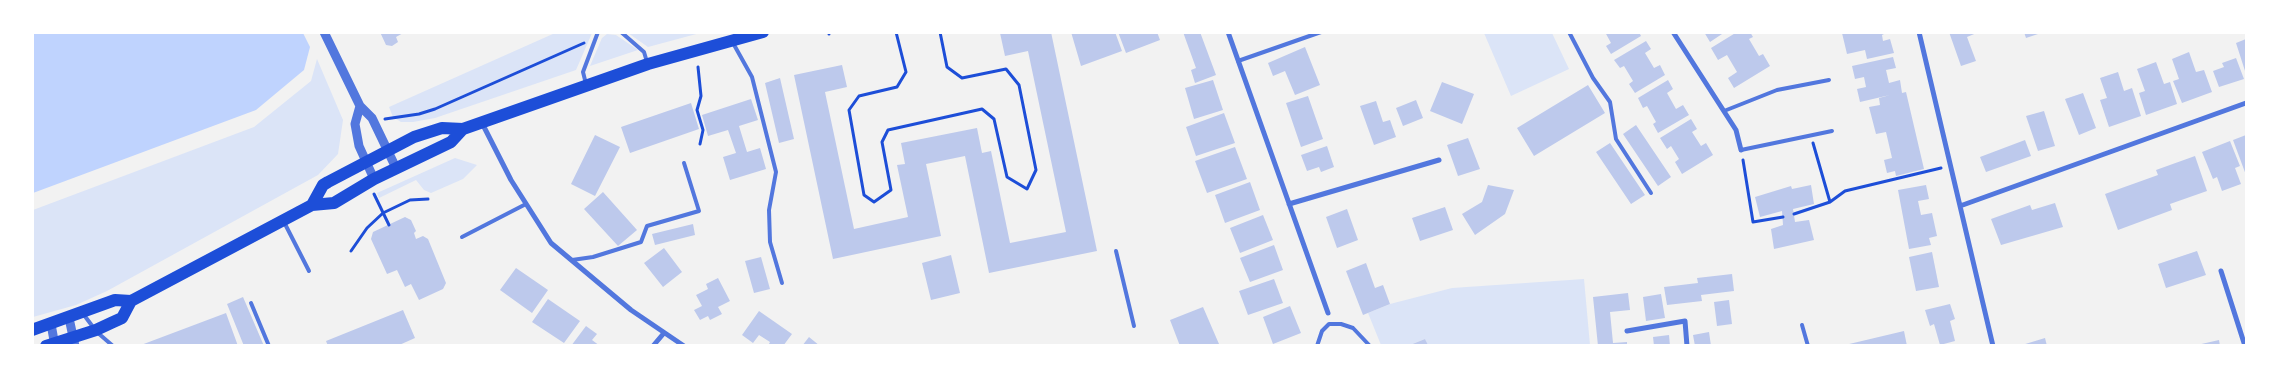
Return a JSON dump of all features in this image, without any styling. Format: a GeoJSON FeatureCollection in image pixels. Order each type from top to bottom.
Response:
{"type":"FeatureCollection","features":[{"type":"Feature","properties":{"kind":"main road"},"geometry":{"type":"LineString","coordinates":[[312,205],[322,186],[414,137],[442,128],[463,129],[586,84],[648,64],[763,32]]}},
{"type":"Feature","properties":{"kind":"main road"},"geometry":{"type":"LineString","coordinates":[[52,345],[75,341],[122,318],[132,302],[312,205],[334,203],[374,179],[451,142],[463,129]]}},
{"type":"Feature","properties":{"kind":"main road"},"geometry":{"type":"LineString","coordinates":[[32,330],[115,300],[132,302]]}},
{"type":"Feature","properties":{"kind":"street"},"geometry":{"type":"LineString","coordinates":[[324,32],[360,106],[372,118],[396,168]]}},
{"type":"Feature","properties":{"kind":"street"},"geometry":{"type":"LineString","coordinates":[[1228,32],[1328,313]]}},
{"type":"Feature","properties":{"kind":"street"},"geometry":{"type":"LineString","coordinates":[[1673,32],[1736,130],[1741,150]]}},
{"type":"Feature","properties":{"kind":"street"},"geometry":{"type":"LineString","coordinates":[[1918,32],[1993,346]]}},
{"type":"Feature","properties":{"kind":"street"},"geometry":{"type":"LineString","coordinates":[[1960,206],[2246,104]]}},
{"type":"Feature","properties":{"kind":"street"},"geometry":{"type":"LineString","coordinates":[[360,106],[355,124],[359,146],[374,179]]}},
{"type":"Feature","properties":{"kind":"street"},"geometry":{"type":"LineString","coordinates":[[482,122],[526,204],[551,243],[631,310],[684,346]]}},
{"type":"Feature","properties":{"kind":"street"},"geometry":{"type":"LineString","coordinates":[[1289,204],[1439,160]]}},
{"type":"Feature","properties":{"kind":"street"},"geometry":{"type":"LineString","coordinates":[[2221,271],[2245,346]]}},
{"type":"Feature","properties":{"kind":"street"},"geometry":{"type":"LineString","coordinates":[[68,318],[75,341]]}},
{"type":"Feature","properties":{"kind":"street"},"geometry":{"type":"LineString","coordinates":[[1627,331],[1685,321],[1687,346]]}},
{"type":"Feature","properties":{"kind":"street"},"geometry":{"type":"LineString","coordinates":[[51,324],[52,345]]}},
{"type":"Feature","properties":{"kind":"street"},"geometry":{"type":"LineString","coordinates":[[653,346],[664,333]]}},
{"type":"Feature","properties":{"kind":"lane"},"geometry":{"type":"LineString","coordinates":[[586,84],[582,72],[598,32]]}},
{"type":"Feature","properties":{"kind":"lane"},"geometry":{"type":"LineString","coordinates":[[621,32],[644,52],[648,64]]}},
{"type":"Feature","properties":{"kind":"lane"},"geometry":{"type":"LineString","coordinates":[[1238,61],[1321,32]]}},
{"type":"Feature","properties":{"kind":"lane"},"geometry":{"type":"LineString","coordinates":[[1570,32],[1593,78],[1610,102],[1616,139],[1651,193]]}},
{"type":"Feature","properties":{"kind":"lane"},"geometry":{"type":"LineString","coordinates":[[731,41],[752,77],[776,172],[769,210],[770,242],[782,283]]}},
{"type":"Feature","properties":{"kind":"lane"},"geometry":{"type":"LineString","coordinates":[[1724,111],[1777,90],[1830,80]]}},
{"type":"Feature","properties":{"kind":"lane"},"geometry":{"type":"LineString","coordinates":[[1741,150],[1832,131]]}},
{"type":"Feature","properties":{"kind":"lane"},"geometry":{"type":"LineString","coordinates":[[572,260],[593,257],[641,242],[647,226],[699,210],[684,163]]}},
{"type":"Feature","properties":{"kind":"lane"},"geometry":{"type":"LineString","coordinates":[[462,237],[526,204]]}},
{"type":"Feature","properties":{"kind":"lane"},"geometry":{"type":"LineString","coordinates":[[283,220],[309,271]]}},
{"type":"Feature","properties":{"kind":"lane"},"geometry":{"type":"LineString","coordinates":[[1116,251],[1134,326]]}},
{"type":"Feature","properties":{"kind":"lane"},"geometry":{"type":"LineString","coordinates":[[251,302],[269,346]]}},
{"type":"Feature","properties":{"kind":"lane"},"geometry":{"type":"LineString","coordinates":[[83,313],[96,330],[113,346]]}},
{"type":"Feature","properties":{"kind":"lane"},"geometry":{"type":"LineString","coordinates":[[1328,313],[1330,324]]}},
{"type":"Feature","properties":{"kind":"lane"},"geometry":{"type":"LineString","coordinates":[[1315,344],[1322,331],[1330,324],[1341,324],[1353,328],[1370,346]]}},
{"type":"Feature","properties":{"kind":"lane"},"geometry":{"type":"LineString","coordinates":[[1802,325],[1808,346]]}},
{"type":"Feature","properties":{"kind":"path"},"geometry":{"type":"LineString","coordinates":[[896,32],[906,72],[897,87],[859,96],[849,110],[864,195],[874,202],[891,190],[882,142],[888,130],[982,109],[994,118],[1007,177],[1027,189],[1036,170],[1019,85],[1006,69],[962,78],[947,67],[940,32]]}},
{"type":"Feature","properties":{"kind":"path"},"geometry":{"type":"LineString","coordinates":[[387,117],[419,114],[434,109],[596,38]]}},
{"type":"Feature","properties":{"kind":"path"},"geometry":{"type":"LineString","coordinates":[[698,67],[701,96],[696,110],[703,130],[700,144]]}},
{"type":"Feature","properties":{"kind":"path"},"geometry":{"type":"LineString","coordinates":[[1811,136],[1830,202]]}},
{"type":"Feature","properties":{"kind":"path"},"geometry":{"type":"LineString","coordinates":[[1741,150],[1754,222],[1783,217]]}},
{"type":"Feature","properties":{"kind":"path"},"geometry":{"type":"LineString","coordinates":[[1794,214],[1830,202],[1845,191],[1950,165]]}},
{"type":"Feature","properties":{"kind":"path"},"geometry":{"type":"LineString","coordinates":[[376,199],[389,225]]}},
{"type":"Feature","properties":{"kind":"path"},"geometry":{"type":"LineString","coordinates":[[351,251],[367,228],[383,213],[410,200],[428,199]]}},
{"type":"Feature","properties":{"kind":"shaded area"},"geometry":{"type":"Polygon","coordinates":[[[555,33],[592,33],[576,70],[435,118],[401,122],[393,117],[389,107],[555,33]]]}},
{"type":"Feature","properties":{"kind":"shaded area"},"geometry":{"type":"Polygon","coordinates":[[[628,33],[700,33],[648,47],[628,33]]]}},
{"type":"Feature","properties":{"kind":"shaded area"},"geometry":{"type":"Polygon","coordinates":[[[1484,33],[1552,33],[1569,69],[1511,96],[1484,33]]]}},
{"type":"Feature","properties":{"kind":"shaded area"},"geometry":{"type":"Polygon","coordinates":[[[607,34],[616,35],[638,50],[590,66],[602,38],[607,34]]]}},
{"type":"Feature","properties":{"kind":"shaded area"},"geometry":{"type":"Polygon","coordinates":[[[317,59],[343,120],[338,154],[318,175],[107,291],[76,305],[33,317],[33,210],[254,127],[311,81],[317,59]]]}},
{"type":"Feature","properties":{"kind":"shaded area"},"geometry":{"type":"Polygon","coordinates":[[[455,158],[477,165],[463,179],[431,193],[424,190],[416,180],[379,198],[377,193],[455,158]]]}},
{"type":"Feature","properties":{"kind":"shaded area"},"geometry":{"type":"Polygon","coordinates":[[[1584,279],[1590,345],[1428,346],[1425,339],[1410,345],[1381,345],[1368,313],[1390,304],[1452,288],[1584,279]]]}},
{"type":"Feature","properties":{"kind":"water"},"geometry":{"type":"Polygon","coordinates":[[[33,32],[303,33],[310,47],[304,70],[256,110],[33,193],[33,32]]]}},
{"type":"Feature","properties":{"kind":"building"},"geometry":{"type":"Polygon","coordinates":[[[380,32],[405,32],[396,37],[398,42],[392,46],[386,45],[380,32]]]}},
{"type":"Feature","properties":{"kind":"building"},"geometry":{"type":"Polygon","coordinates":[[[1051,32],[1097,251],[989,273],[965,156],[926,164],[941,236],[833,259],[794,75],[842,65],[847,87],[825,92],[854,229],[908,217],[897,165],[905,164],[901,143],[977,128],[982,153],[991,151],[1010,243],[1066,232],[1028,51],[1005,56],[1000,33],[1051,32]]]}},
{"type":"Feature","properties":{"kind":"building"},"geometry":{"type":"Polygon","coordinates":[[[1071,32],[1115,32],[1122,51],[1081,66],[1071,32]]]}},
{"type":"Feature","properties":{"kind":"building"},"geometry":{"type":"Polygon","coordinates":[[[1118,32],[1157,32],[1160,40],[1126,53],[1118,32]]]}},
{"type":"Feature","properties":{"kind":"building"},"geometry":{"type":"Polygon","coordinates":[[[1183,32],[1200,32],[1216,75],[1195,83],[1191,70],[1196,68],[1183,32]]]}},
{"type":"Feature","properties":{"kind":"building"},"geometry":{"type":"Polygon","coordinates":[[[1605,32],[1639,32],[1641,36],[1611,54],[1606,46],[1611,43],[1605,32]]]}},
{"type":"Feature","properties":{"kind":"building"},"geometry":{"type":"Polygon","coordinates":[[[1704,32],[1725,32],[1710,42],[1704,32]]]}},
{"type":"Feature","properties":{"kind":"building"},"geometry":{"type":"Polygon","coordinates":[[[1737,32],[1750,32],[1753,37],[1749,39],[1759,56],[1763,54],[1770,66],[1734,88],[1728,78],[1737,72],[1727,55],[1718,60],[1711,48],[1737,32]]]}},
{"type":"Feature","properties":{"kind":"building"},"geometry":{"type":"Polygon","coordinates":[[[1888,32],[1882,35],[1883,41],[1890,39],[1894,53],[1867,59],[1865,50],[1847,54],[1842,33],[1888,32]]]}},
{"type":"Feature","properties":{"kind":"building"},"geometry":{"type":"Polygon","coordinates":[[[1949,32],[1979,32],[1967,37],[1976,61],[1961,66],[1949,32]]]}},
{"type":"Feature","properties":{"kind":"building"},"geometry":{"type":"Polygon","coordinates":[[[2024,32],[2041,32],[2041,33],[2026,38],[2024,32]]]}},
{"type":"Feature","properties":{"kind":"building"},"geometry":{"type":"Polygon","coordinates":[[[2246,39],[2246,74],[2236,43],[2246,39]]]}},
{"type":"Feature","properties":{"kind":"building"},"geometry":{"type":"Polygon","coordinates":[[[1646,41],[1651,49],[1645,53],[1654,68],[1660,65],[1665,75],[1635,93],[1629,84],[1633,81],[1624,66],[1620,68],[1614,60],[1646,41]]]}},
{"type":"Feature","properties":{"kind":"building"},"geometry":{"type":"Polygon","coordinates":[[[1305,47],[1320,85],[1295,95],[1285,71],[1273,76],[1268,63],[1305,47]]]}},
{"type":"Feature","properties":{"kind":"building"},"geometry":{"type":"Polygon","coordinates":[[[2189,52],[2196,72],[2204,70],[2212,92],[2182,103],[2173,81],[2179,79],[2172,59],[2189,52]]]}},
{"type":"Feature","properties":{"kind":"building"},"geometry":{"type":"Polygon","coordinates":[[[1893,57],[1896,68],[1886,70],[1889,83],[1900,80],[1902,93],[1906,92],[1924,169],[1896,176],[1895,171],[1887,173],[1884,160],[1892,158],[1886,132],[1876,134],[1869,107],[1880,105],[1879,98],[1890,95],[1860,102],[1857,89],[1866,87],[1864,77],[1855,79],[1852,66],[1893,57]]]}},
{"type":"Feature","properties":{"kind":"building"},"geometry":{"type":"Polygon","coordinates":[[[2236,58],[2244,79],[2219,87],[2213,71],[2224,67],[2222,63],[2236,58]]]}},
{"type":"Feature","properties":{"kind":"building"},"geometry":{"type":"Polygon","coordinates":[[[2156,62],[2164,84],[2170,82],[2177,104],[2146,115],[2139,93],[2145,91],[2137,69],[2156,62]]]}},
{"type":"Feature","properties":{"kind":"building"},"geometry":{"type":"Polygon","coordinates":[[[2118,72],[2124,91],[2132,88],[2141,116],[2109,127],[2100,100],[2107,98],[2100,78],[2118,72]]]}},
{"type":"Feature","properties":{"kind":"building"},"geometry":{"type":"Polygon","coordinates":[[[780,78],[794,139],[779,143],[765,83],[780,78]]]}},
{"type":"Feature","properties":{"kind":"building"},"geometry":{"type":"Polygon","coordinates":[[[1213,80],[1223,110],[1194,119],[1185,88],[1213,80]]]}},
{"type":"Feature","properties":{"kind":"building"},"geometry":{"type":"Polygon","coordinates":[[[1668,80],[1673,89],[1667,93],[1676,109],[1683,105],[1689,115],[1658,133],[1653,124],[1656,122],[1647,106],[1643,108],[1638,98],[1668,80]]]}},
{"type":"Feature","properties":{"kind":"building"},"geometry":{"type":"Polygon","coordinates":[[[1442,82],[1474,94],[1462,124],[1430,111],[1442,82]]]}},
{"type":"Feature","properties":{"kind":"building"},"geometry":{"type":"Polygon","coordinates":[[[1588,85],[1605,113],[1534,156],[1517,128],[1588,85]]]}},
{"type":"Feature","properties":{"kind":"building"},"geometry":{"type":"Polygon","coordinates":[[[2083,93],[2096,128],[2079,135],[2065,99],[2083,93]]]}},
{"type":"Feature","properties":{"kind":"building"},"geometry":{"type":"Polygon","coordinates":[[[1308,96],[1323,139],[1301,147],[1286,103],[1308,96]]]}},
{"type":"Feature","properties":{"kind":"building"},"geometry":{"type":"Polygon","coordinates":[[[751,99],[758,120],[739,126],[747,152],[760,148],[766,169],[730,180],[723,157],[736,153],[728,130],[708,136],[702,115],[751,99]]]}},
{"type":"Feature","properties":{"kind":"building"},"geometry":{"type":"Polygon","coordinates":[[[1416,100],[1423,118],[1403,126],[1396,108],[1416,100]]]}},
{"type":"Feature","properties":{"kind":"building"},"geometry":{"type":"Polygon","coordinates":[[[1376,101],[1383,122],[1390,120],[1396,137],[1374,145],[1360,106],[1376,101]]]}},
{"type":"Feature","properties":{"kind":"building"},"geometry":{"type":"Polygon","coordinates":[[[691,103],[699,129],[630,153],[621,127],[691,103]]]}},
{"type":"Feature","properties":{"kind":"building"},"geometry":{"type":"Polygon","coordinates":[[[2044,111],[2055,146],[2038,151],[2026,116],[2044,111]]]}},
{"type":"Feature","properties":{"kind":"building"},"geometry":{"type":"Polygon","coordinates":[[[1224,113],[1235,143],[1196,156],[1186,127],[1224,113]]]}},
{"type":"Feature","properties":{"kind":"building"},"geometry":{"type":"Polygon","coordinates":[[[1691,119],[1697,129],[1692,132],[1701,146],[1706,143],[1713,155],[1682,174],[1675,162],[1679,159],[1671,146],[1667,149],[1660,138],[1691,119]]]}},
{"type":"Feature","properties":{"kind":"building"},"geometry":{"type":"Polygon","coordinates":[[[1636,125],[1671,177],[1658,186],[1623,134],[1636,125]]]}},
{"type":"Feature","properties":{"kind":"building"},"geometry":{"type":"Polygon","coordinates":[[[595,135],[620,147],[595,196],[571,184],[595,135]]]}},
{"type":"Feature","properties":{"kind":"building"},"geometry":{"type":"Polygon","coordinates":[[[2246,135],[2246,175],[2233,140],[2246,135]]]}},
{"type":"Feature","properties":{"kind":"building"},"geometry":{"type":"Polygon","coordinates":[[[1468,138],[1480,169],[1458,176],[1447,145],[1468,138]]]}},
{"type":"Feature","properties":{"kind":"building"},"geometry":{"type":"Polygon","coordinates":[[[2025,140],[2031,156],[1986,172],[1980,157],[2025,140]]]}},
{"type":"Feature","properties":{"kind":"building"},"geometry":{"type":"Polygon","coordinates":[[[2230,141],[2240,166],[2235,168],[2241,184],[2222,191],[2217,177],[2213,179],[2202,152],[2230,141]]]}},
{"type":"Feature","properties":{"kind":"building"},"geometry":{"type":"Polygon","coordinates":[[[1610,143],[1645,195],[1631,204],[1596,152],[1610,143]]]}},
{"type":"Feature","properties":{"kind":"building"},"geometry":{"type":"Polygon","coordinates":[[[1327,146],[1334,167],[1321,172],[1319,167],[1307,171],[1301,155],[1327,146]]]}},
{"type":"Feature","properties":{"kind":"building"},"geometry":{"type":"Polygon","coordinates":[[[1235,147],[1247,179],[1207,193],[1195,161],[1235,147]]]}},
{"type":"Feature","properties":{"kind":"building"},"geometry":{"type":"Polygon","coordinates":[[[2195,156],[2207,191],[2170,204],[2172,210],[2118,230],[2105,194],[2158,175],[2156,170],[2195,156]]]}},
{"type":"Feature","properties":{"kind":"building"},"geometry":{"type":"Polygon","coordinates":[[[1250,182],[1260,210],[1225,223],[1215,195],[1250,182]]]}},
{"type":"Feature","properties":{"kind":"building"},"geometry":{"type":"Polygon","coordinates":[[[1488,185],[1514,190],[1505,214],[1475,235],[1462,214],[1482,202],[1488,185]]]}},
{"type":"Feature","properties":{"kind":"building"},"geometry":{"type":"Polygon","coordinates":[[[1811,185],[1814,204],[1793,209],[1795,222],[1809,220],[1814,240],[1774,249],[1771,229],[1783,225],[1782,211],[1760,217],[1755,197],[1791,186],[1792,189],[1811,185]]]}},
{"type":"Feature","properties":{"kind":"building"},"geometry":{"type":"Polygon","coordinates":[[[1926,185],[1929,199],[1918,201],[1921,215],[1932,213],[1937,236],[1929,238],[1931,245],[1909,249],[1898,190],[1926,185]]]}},
{"type":"Feature","properties":{"kind":"building"},"geometry":{"type":"Polygon","coordinates":[[[603,192],[637,230],[618,246],[584,209],[603,192]]]}},
{"type":"Feature","properties":{"kind":"building"},"geometry":{"type":"Polygon","coordinates":[[[2055,203],[2063,227],[2001,245],[1991,219],[2030,205],[2032,210],[2055,203]]]}},
{"type":"Feature","properties":{"kind":"building"},"geometry":{"type":"Polygon","coordinates":[[[1445,207],[1453,230],[1420,241],[1412,218],[1445,207]]]}},
{"type":"Feature","properties":{"kind":"building"},"geometry":{"type":"Polygon","coordinates":[[[1347,209],[1358,240],[1337,248],[1326,217],[1347,209]]]}},
{"type":"Feature","properties":{"kind":"building"},"geometry":{"type":"Polygon","coordinates":[[[1263,215],[1273,240],[1240,253],[1230,228],[1263,215]]]}},
{"type":"Feature","properties":{"kind":"building"},"geometry":{"type":"Polygon","coordinates":[[[405,217],[411,220],[416,231],[414,233],[416,239],[423,236],[428,239],[446,283],[443,289],[419,300],[411,284],[405,287],[397,270],[387,274],[371,239],[373,232],[405,217]]]}},
{"type":"Feature","properties":{"kind":"building"},"geometry":{"type":"Polygon","coordinates":[[[693,224],[695,235],[655,245],[652,234],[693,224]]]}},
{"type":"Feature","properties":{"kind":"building"},"geometry":{"type":"Polygon","coordinates":[[[1274,245],[1283,270],[1250,282],[1240,258],[1274,245]]]}},
{"type":"Feature","properties":{"kind":"building"},"geometry":{"type":"Polygon","coordinates":[[[664,248],[682,272],[663,287],[644,263],[664,248]]]}},
{"type":"Feature","properties":{"kind":"building"},"geometry":{"type":"Polygon","coordinates":[[[2197,251],[2206,275],[2166,288],[2158,264],[2197,251]]]}},
{"type":"Feature","properties":{"kind":"building"},"geometry":{"type":"Polygon","coordinates":[[[1932,252],[1939,287],[1916,291],[1909,257],[1932,252]]]}},
{"type":"Feature","properties":{"kind":"building"},"geometry":{"type":"Polygon","coordinates":[[[951,255],[960,293],[931,300],[922,263],[951,255]]]}},
{"type":"Feature","properties":{"kind":"building"},"geometry":{"type":"Polygon","coordinates":[[[761,257],[770,289],[754,293],[745,261],[761,257]]]}},
{"type":"Feature","properties":{"kind":"building"},"geometry":{"type":"Polygon","coordinates":[[[1366,263],[1375,288],[1383,285],[1390,304],[1363,315],[1346,271],[1366,263]]]}},
{"type":"Feature","properties":{"kind":"building"},"geometry":{"type":"Polygon","coordinates":[[[516,268],[548,290],[532,313],[500,290],[516,268]]]}},
{"type":"Feature","properties":{"kind":"building"},"geometry":{"type":"Polygon","coordinates":[[[1732,274],[1734,291],[1701,295],[1702,301],[1667,305],[1664,287],[1698,283],[1697,278],[1732,274]]]}},
{"type":"Feature","properties":{"kind":"building"},"geometry":{"type":"Polygon","coordinates":[[[718,278],[730,301],[718,307],[722,314],[710,320],[708,316],[700,320],[694,310],[702,306],[696,295],[708,289],[706,284],[718,278]]]}},
{"type":"Feature","properties":{"kind":"building"},"geometry":{"type":"Polygon","coordinates":[[[1274,279],[1283,303],[1248,315],[1239,291],[1274,279]]]}},
{"type":"Feature","properties":{"kind":"building"},"geometry":{"type":"Polygon","coordinates":[[[1628,293],[1630,310],[1610,312],[1613,343],[1627,342],[1627,346],[1598,346],[1593,297],[1628,293]]]}},
{"type":"Feature","properties":{"kind":"building"},"geometry":{"type":"Polygon","coordinates":[[[1661,294],[1665,318],[1646,321],[1643,297],[1661,294]]]}},
{"type":"Feature","properties":{"kind":"building"},"geometry":{"type":"Polygon","coordinates":[[[243,297],[264,346],[244,346],[227,304],[243,297]]]}},
{"type":"Feature","properties":{"kind":"building"},"geometry":{"type":"Polygon","coordinates":[[[548,299],[580,321],[564,343],[532,322],[548,299]]]}},
{"type":"Feature","properties":{"kind":"building"},"geometry":{"type":"Polygon","coordinates":[[[1729,300],[1732,324],[1717,326],[1714,302],[1729,300]]]}},
{"type":"Feature","properties":{"kind":"building"},"geometry":{"type":"Polygon","coordinates":[[[1950,304],[1955,319],[1950,321],[1955,341],[1940,345],[1934,324],[1930,326],[1925,310],[1950,304]]]}},
{"type":"Feature","properties":{"kind":"building"},"geometry":{"type":"Polygon","coordinates":[[[1290,306],[1301,333],[1273,344],[1263,317],[1290,306]]]}},
{"type":"Feature","properties":{"kind":"building"},"geometry":{"type":"Polygon","coordinates":[[[1203,307],[1219,344],[1214,346],[1180,346],[1170,320],[1203,307]]]}},
{"type":"Feature","properties":{"kind":"building"},"geometry":{"type":"Polygon","coordinates":[[[403,310],[415,338],[397,346],[328,346],[326,341],[403,310]]]}},
{"type":"Feature","properties":{"kind":"building"},"geometry":{"type":"Polygon","coordinates":[[[759,311],[792,334],[783,346],[768,346],[770,342],[759,335],[753,343],[742,335],[759,311]]]}},
{"type":"Feature","properties":{"kind":"building"},"geometry":{"type":"Polygon","coordinates":[[[226,313],[238,346],[141,346],[141,345],[226,313]]]}},
{"type":"Feature","properties":{"kind":"building"},"geometry":{"type":"Polygon","coordinates":[[[586,326],[597,334],[592,340],[600,346],[571,346],[586,326]]]}},
{"type":"Feature","properties":{"kind":"building"},"geometry":{"type":"Polygon","coordinates":[[[1904,331],[1907,346],[1845,346],[1845,345],[1904,331]]]}},
{"type":"Feature","properties":{"kind":"building"},"geometry":{"type":"Polygon","coordinates":[[[1709,332],[1711,346],[1695,346],[1693,335],[1709,332]]]}},
{"type":"Feature","properties":{"kind":"building"},"geometry":{"type":"Polygon","coordinates":[[[1669,335],[1670,346],[1654,346],[1653,337],[1669,335]]]}},
{"type":"Feature","properties":{"kind":"building"},"geometry":{"type":"Polygon","coordinates":[[[809,337],[820,346],[802,346],[809,337]]]}},
{"type":"Feature","properties":{"kind":"building"},"geometry":{"type":"Polygon","coordinates":[[[2045,338],[2047,346],[2022,346],[2022,345],[2045,338]]]}},
{"type":"Feature","properties":{"kind":"building"},"geometry":{"type":"Polygon","coordinates":[[[1425,339],[1428,345],[1410,345],[1425,339]]]}},
{"type":"Feature","properties":{"kind":"building"},"geometry":{"type":"Polygon","coordinates":[[[2219,340],[2220,346],[2197,346],[2197,345],[2219,340]]]}}]}
